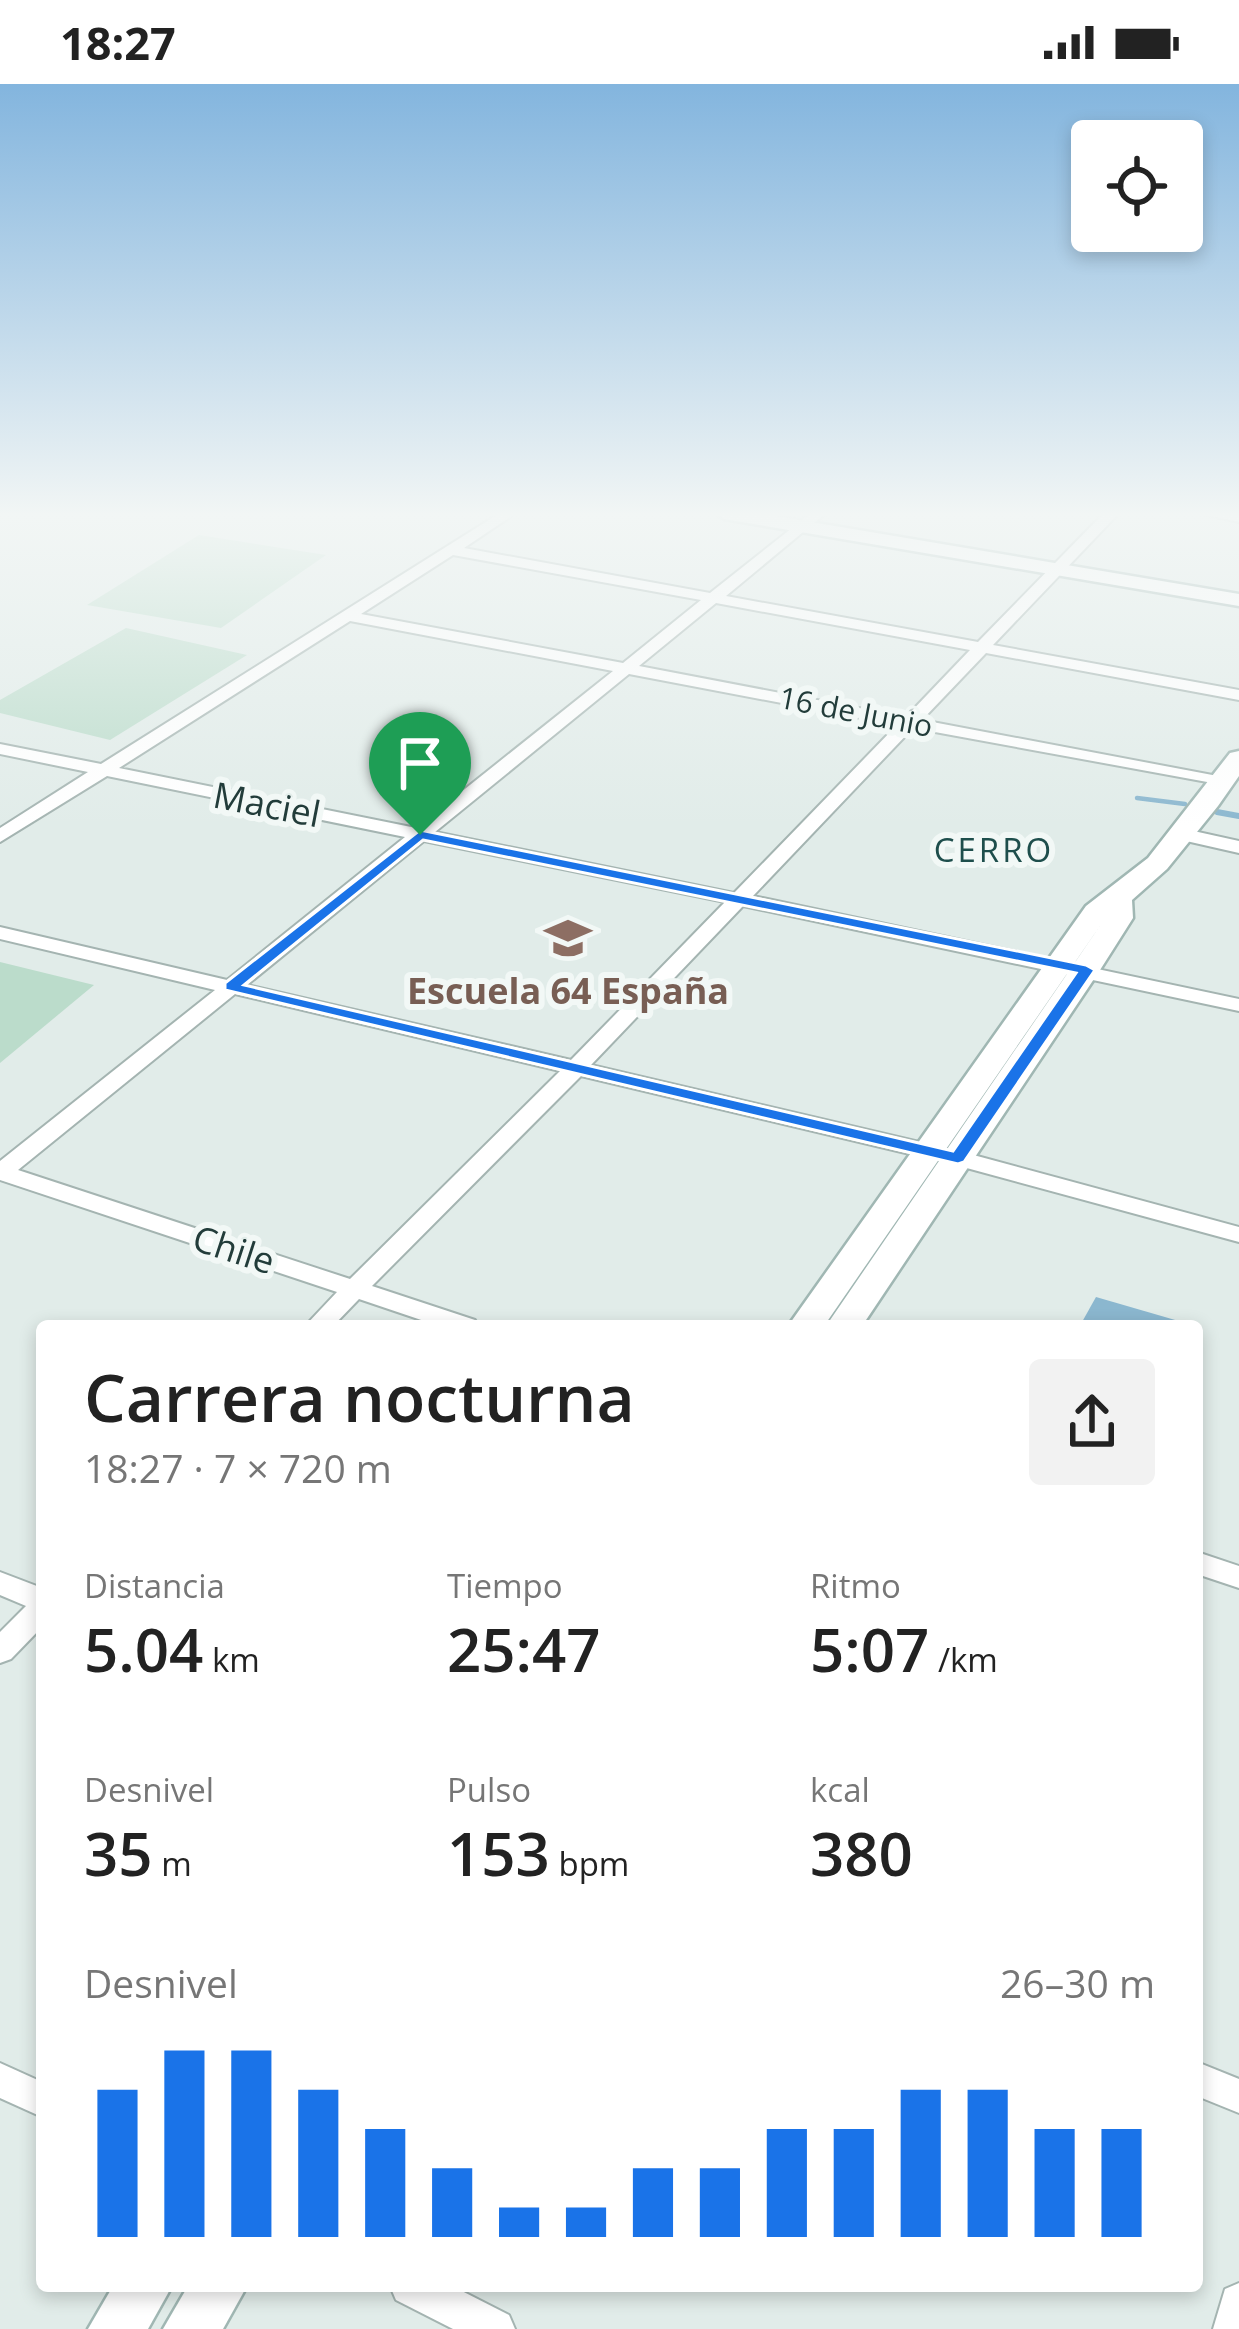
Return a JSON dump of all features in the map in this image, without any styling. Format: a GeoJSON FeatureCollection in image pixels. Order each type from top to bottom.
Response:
{"type":"FeatureCollection","features":[{"type":"Feature","properties":{"kind":"street"},"geometry":{"type":"LineString","coordinates":[[0,836],[345,618]]}},
{"type":"Feature","properties":{"kind":"street","name":"16 de Junio"},"geometry":{"type":"LineString","coordinates":[[357,618],[1222,782]]}},
{"type":"Feature","properties":{"kind":"street"},"geometry":{"type":"LineString","coordinates":[[1,1173],[689,618]]}},
{"type":"Feature","properties":{"kind":"street"},"geometry":{"type":"LineString","coordinates":[[828,618],[1239,695]]}},
{"type":"Feature","properties":{"kind":"street"},"geometry":{"type":"LineString","coordinates":[[324,1320],[574,1070],[1010,618]]}},
{"type":"Feature","properties":{"kind":"street","name":"Maciel"},"geometry":{"type":"LineString","coordinates":[[0,749],[1239,1005]]}},
{"type":"Feature","properties":{"kind":"street"},"geometry":{"type":"LineString","coordinates":[[811,1320],[942,1155],[1072,967],[1119,917],[1119,899],[1180,834],[1239,758]]}},
{"type":"Feature","properties":{"kind":"street"},"geometry":{"type":"LineString","coordinates":[[1180,834],[1239,847]]}},
{"type":"Feature","properties":{"kind":"street"},"geometry":{"type":"LineString","coordinates":[[0,933],[942,1155],[1239,1235]]}},
{"type":"Feature","properties":{"kind":"street"},"geometry":{"type":"LineString","coordinates":[[847,1320],[942,1155]]}},
{"type":"Feature","properties":{"kind":"street","name":"Chile"},"geometry":{"type":"LineString","coordinates":[[1,1173],[448,1320]]}},
{"type":"Feature","properties":{"kind":"street"},"geometry":{"type":"LineString","coordinates":[[1203,1565],[1239,1577]]}},
{"type":"Feature","properties":{"kind":"street"},"geometry":{"type":"LineString","coordinates":[[0,1583],[36,1601]]}},
{"type":"Feature","properties":{"kind":"street"},"geometry":{"type":"LineString","coordinates":[[0,1651],[36,1611]]}},
{"type":"Feature","properties":{"kind":"street"},"geometry":{"type":"LineString","coordinates":[[0,2080],[36,2098]]}},
{"type":"Feature","properties":{"kind":"street"},"geometry":{"type":"LineString","coordinates":[[1203,2081],[1239,2096]]}},
{"type":"Feature","properties":{"kind":"street"},"geometry":{"type":"LineString","coordinates":[[116,2329],[142,2292]]}},
{"type":"Feature","properties":{"kind":"street"},"geometry":{"type":"LineString","coordinates":[[191,2329],[216,2292]]}},
{"type":"Feature","properties":{"kind":"street"},"geometry":{"type":"LineString","coordinates":[[422,2292],[495,2329]]}},
{"type":"Feature","properties":{"kind":"street"},"geometry":{"type":"LineString","coordinates":[[1233,2329],[1239,2303]]}},
{"type":"Feature","properties":{"kind":"green space"},"geometry":{"type":"Polygon","coordinates":[[[161,618],[236,618],[221,628],[161,618]]]}},
{"type":"Feature","properties":{"kind":"green space"},"geometry":{"type":"Polygon","coordinates":[[[126,628],[247,655],[110,740],[0,713],[0,700],[126,628]]]}},
{"type":"Feature","properties":{"kind":"green space"},"geometry":{"type":"Polygon","coordinates":[[[0,962],[94,985],[0,1063],[0,962]]]}},
{"type":"Feature","properties":{"kind":"water"},"geometry":{"type":"Polygon","coordinates":[[[1096,1297],[1175,1320],[1083,1320],[1096,1297]]]}},
{"type":"Feature","properties":{"kind":"waterway"},"geometry":{"type":"LineString","coordinates":[[1137,798],[1185,804]]}},
{"type":"Feature","properties":{"kind":"waterway"},"geometry":{"type":"LineString","coordinates":[[1217,812],[1239,816]]}},
{"type":"Feature","properties":{"kind":"place","name":"Escuela 64 España"},"geometry":{"type":"Point","coordinates":[568,938]}},
{"type":"Feature","properties":{"kind":"district","name":"CERRO"},"geometry":{"type":"Point","coordinates":[994,849]}},
{"type":"Feature","properties":{"kind":"route"},"geometry":{"type":"LineString","coordinates":[[420,835],[1086,970],[958,1158],[231,987],[420,835]]}}]}
